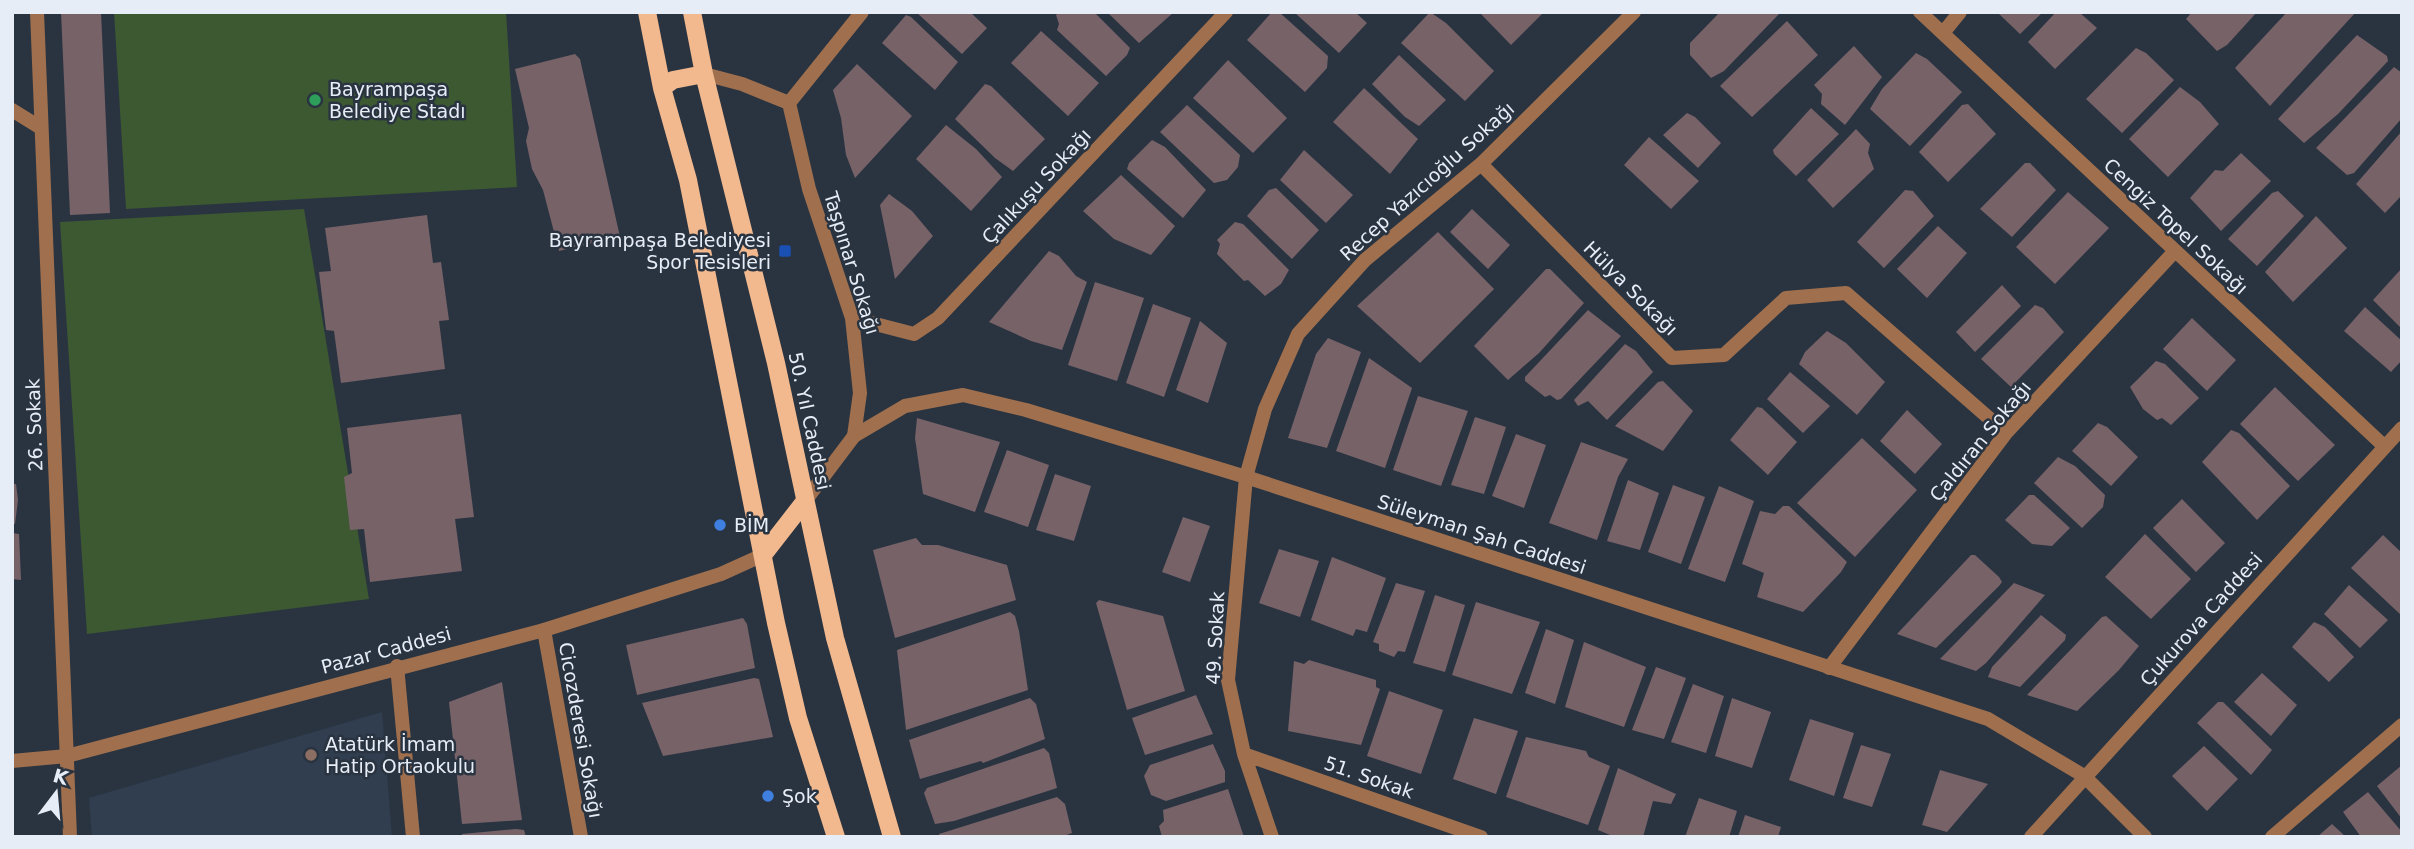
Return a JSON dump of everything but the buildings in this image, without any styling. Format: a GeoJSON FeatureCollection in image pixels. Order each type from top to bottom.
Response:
{"type":"FeatureCollection","features":[{"type":"Feature","properties":{"kind":"main road"},"geometry":{"type":"LineString","coordinates":[[648,12],[662,89],[688,180],[742,462],[798,718],[836,837]]}},
{"type":"Feature","properties":{"kind":"main road","name":"50. Yıl Caddesi"},"geometry":{"type":"LineString","coordinates":[[692,12],[704,74],[737,200],[835,638],[892,837]]}},
{"type":"Feature","properties":{"kind":"main road"},"geometry":{"type":"LineString","coordinates":[[662,89],[673,80],[704,74]]}},
{"type":"Feature","properties":{"kind":"main road"},"geometry":{"type":"LineString","coordinates":[[763,555],[805,501]]}},
{"type":"Feature","properties":{"kind":"street","name":"26. Sokak"},"geometry":{"type":"LineString","coordinates":[[37,12],[70,837]]}},
{"type":"Feature","properties":{"kind":"street"},"geometry":{"type":"LineString","coordinates":[[704,74],[742,84],[789,103],[862,12]]}},
{"type":"Feature","properties":{"kind":"street","name":"Çalıkuşu Sokağı"},"geometry":{"type":"LineString","coordinates":[[852,318],[914,334],[938,318],[1226,12]]}},
{"type":"Feature","properties":{"kind":"street","name":"Recep Yazıcıoğlu Sokağı"},"geometry":{"type":"LineString","coordinates":[[1246,477],[1265,409],[1298,334],[1365,260],[1481,163],[1634,12]]}},
{"type":"Feature","properties":{"kind":"street","name":"Cengiz Topel Sokağı"},"geometry":{"type":"LineString","coordinates":[[1920,12],[2384,446]]}},
{"type":"Feature","properties":{"kind":"street"},"geometry":{"type":"LineString","coordinates":[[1943,33],[1960,12]]}},
{"type":"Feature","properties":{"kind":"street","name":"Taşpınar Sokağı"},"geometry":{"type":"LineString","coordinates":[[789,103],[809,189],[852,318],[860,393],[854,436]]}},
{"type":"Feature","properties":{"kind":"street"},"geometry":{"type":"LineString","coordinates":[[12,110],[41,128]]}},
{"type":"Feature","properties":{"kind":"street","name":"Hülya Sokağı"},"geometry":{"type":"LineString","coordinates":[[1481,163],[1672,358],[1724,355],[1786,298],[1846,293],[2006,433]]}},
{"type":"Feature","properties":{"kind":"street","name":"Çaldıran Sokağı"},"geometry":{"type":"LineString","coordinates":[[1829,668],[2006,433],[2175,251]]}},
{"type":"Feature","properties":{"kind":"street","name":"Süleyman Şah Caddesi"},"geometry":{"type":"LineString","coordinates":[[805,501],[854,436],[905,407],[963,395],[1026,410],[1246,477],[1987,719],[2084,776],[2145,837]]}},
{"type":"Feature","properties":{"kind":"street","name":"Çukurova Caddesi"},"geometry":{"type":"LineString","coordinates":[[2031,837],[2402,428]]}},
{"type":"Feature","properties":{"kind":"street","name":"49. Sokak"},"geometry":{"type":"LineString","coordinates":[[1246,477],[1228,680],[1244,754],[1272,837]]}},
{"type":"Feature","properties":{"kind":"street","name":"Pazar Caddesi"},"geometry":{"type":"LineString","coordinates":[[12,761],[67,755],[397,666],[544,630],[721,574],[763,555]]}},
{"type":"Feature","properties":{"kind":"street","name":"Cicozderesi Sokağı"},"geometry":{"type":"LineString","coordinates":[[544,630],[581,837]]}},
{"type":"Feature","properties":{"kind":"street"},"geometry":{"type":"LineString","coordinates":[[397,666],[413,837]]}},
{"type":"Feature","properties":{"kind":"street"},"geometry":{"type":"LineString","coordinates":[[2272,837],[2402,725]]}},
{"type":"Feature","properties":{"kind":"street","name":"51. Sokak"},"geometry":{"type":"LineString","coordinates":[[1244,754],[1481,837]]}},
{"type":"Feature","properties":{"kind":"shaded area","name":"Atatürk İmam Hatip Ortaokulu"},"geometry":{"type":"Polygon","coordinates":[[[382,712],[392,837],[92,837],[89,798],[382,712]]]}},
{"type":"Feature","properties":{"kind":"green space","name":"Bayrampaşa Belediye Stadı"},"geometry":{"type":"Polygon","coordinates":[[[114,12],[506,12],[517,187],[126,209],[114,12]]]}},
{"type":"Feature","properties":{"kind":"green space"},"geometry":{"type":"Polygon","coordinates":[[[304,209],[369,599],[87,634],[60,222],[304,209]]]}},
{"type":"Feature","properties":{"kind":"place","name":"Bayrampaşa Belediye Stadı"},"geometry":{"type":"Point","coordinates":[315,100]}},
{"type":"Feature","properties":{"kind":"place","name":"Bayrampaşa Belediyesi Spor Tesisleri"},"geometry":{"type":"Point","coordinates":[785,251]}},
{"type":"Feature","properties":{"kind":"place","name":"BİM"},"geometry":{"type":"Point","coordinates":[720,525]}},
{"type":"Feature","properties":{"kind":"place","name":"Atatürk İmam Hatip Ortaokulu"},"geometry":{"type":"Point","coordinates":[311,755]}},
{"type":"Feature","properties":{"kind":"place","name":"Şok"},"geometry":{"type":"Point","coordinates":[768,796]}}]}
